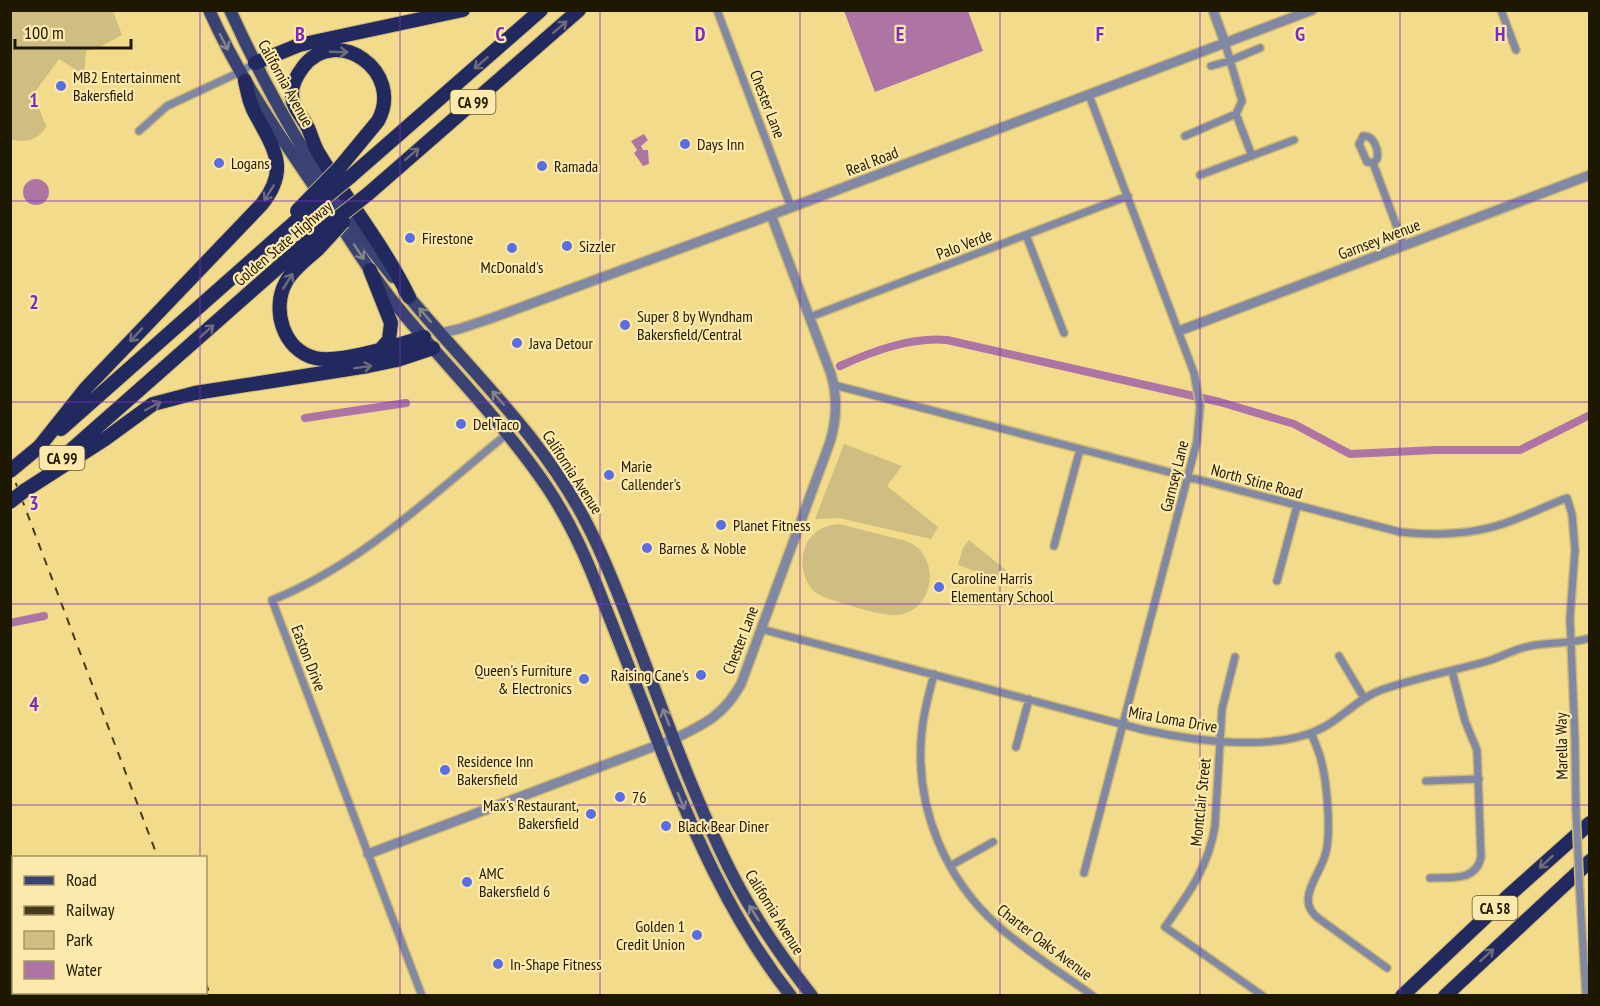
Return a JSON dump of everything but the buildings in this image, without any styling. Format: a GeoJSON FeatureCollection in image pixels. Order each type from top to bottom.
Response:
{"type":"FeatureCollection","features":[{"type":"Feature","properties":{"kind":"highway"},"geometry":{"type":"LineString","coordinates":[[255,63],[299,45],[463,10]]}},
{"type":"Feature","properties":{"kind":"highway","name":"CA 99"},"geometry":{"type":"LineString","coordinates":[[345,172],[541,10]]}},
{"type":"Feature","properties":{"kind":"highway","name":"CA 99"},"geometry":{"type":"LineString","coordinates":[[313,245],[368,194],[579,10]]}},
{"type":"Feature","properties":{"kind":"highway"},"geometry":{"type":"LineString","coordinates":[[345,172],[378,121],[384,103],[384,93],[379,75],[368,62],[351,53],[332,51],[315,57],[305,64],[294,82],[294,103],[307,126],[317,152],[382,248],[409,297]]}},
{"type":"Feature","properties":{"kind":"highway"},"geometry":{"type":"LineString","coordinates":[[39,447],[86,388],[262,204],[274,187],[277,175],[276,153],[272,141],[251,105],[242,77]]}},
{"type":"Feature","properties":{"kind":"highway","name":"Golden State Highway"},"geometry":{"type":"LineString","coordinates":[[10,471],[92,404],[345,172]]}},
{"type":"Feature","properties":{"kind":"highway"},"geometry":{"type":"LineString","coordinates":[[313,245],[282,291],[279,314],[285,333],[297,348],[316,358],[344,357],[424,337]]}},
{"type":"Feature","properties":{"kind":"highway","name":"Golden State Highway"},"geometry":{"type":"LineString","coordinates":[[102,432],[313,245]]}},
{"type":"Feature","properties":{"kind":"highway"},"geometry":{"type":"LineString","coordinates":[[370,270],[391,323],[389,340],[381,349]]}},
{"type":"Feature","properties":{"kind":"highway"},"geometry":{"type":"LineString","coordinates":[[10,502],[102,432],[153,404],[170,398],[228,387],[368,366],[397,360],[434,348]]}},
{"type":"Feature","properties":{"kind":"highway","name":"CA 58"},"geometry":{"type":"LineString","coordinates":[[1402,996],[1590,823]]}},
{"type":"Feature","properties":{"kind":"highway","name":"CA 58"},"geometry":{"type":"LineString","coordinates":[[1445,996],[1590,861]]}},
{"type":"Feature","properties":{"kind":"main road","name":"California Avenue"},"geometry":{"type":"LineString","coordinates":[[209,10],[242,77],[370,270],[395,304],[507,434],[548,489],[580,545],[706,859],[749,936],[791,996]]}},
{"type":"Feature","properties":{"kind":"main road","name":"California Avenue"},"geometry":{"type":"LineString","coordinates":[[230,10],[269,88],[301,144],[345,212],[409,297],[523,426],[565,485],[590,529],[706,818],[729,868],[772,941],[812,996]]}},
{"type":"Feature","properties":{"kind":"main road"},"geometry":{"type":"LineString","coordinates":[[269,88],[283,102],[317,152]]}},
{"type":"Feature","properties":{"kind":"main road"},"geometry":{"type":"LineString","coordinates":[[424,337],[441,333]]}},
{"type":"Feature","properties":{"kind":"main road"},"geometry":{"type":"LineString","coordinates":[[434,348],[441,333]]}},
{"type":"Feature","properties":{"kind":"main road"},"geometry":{"type":"LineString","coordinates":[[507,434],[518,435],[549,474],[565,485]]}},
{"type":"Feature","properties":{"kind":"main road"},"geometry":{"type":"LineString","coordinates":[[548,489],[558,493],[580,526],[586,530],[590,529]]}},
{"type":"Feature","properties":{"kind":"main road"},"geometry":{"type":"LineString","coordinates":[[580,545],[591,552],[611,596],[619,597]]}},
{"type":"Feature","properties":{"kind":"main road"},"geometry":{"type":"LineString","coordinates":[[749,936],[763,935],[772,941]]}},
{"type":"Feature","properties":{"kind":"street","name":"Chester Lane"},"geometry":{"type":"LineString","coordinates":[[717,10],[791,207]]}},
{"type":"Feature","properties":{"kind":"street"},"geometry":{"type":"LineString","coordinates":[[1185,136],[1236,114],[1242,101],[1213,10]]}},
{"type":"Feature","properties":{"kind":"street","name":"Real Road"},"geometry":{"type":"LineString","coordinates":[[441,333],[485,320],[771,215],[1312,10]]}},
{"type":"Feature","properties":{"kind":"street"},"geometry":{"type":"LineString","coordinates":[[1501,10],[1516,50]]}},
{"type":"Feature","properties":{"kind":"street"},"geometry":{"type":"LineString","coordinates":[[1211,66],[1260,48]]}},
{"type":"Feature","properties":{"kind":"street"},"geometry":{"type":"LineString","coordinates":[[139,131],[166,106],[242,77],[255,63]]}},
{"type":"Feature","properties":{"kind":"street","name":"Garnsey Lane"},"geometry":{"type":"LineString","coordinates":[[1084,873],[1197,441],[1200,406],[1194,373],[1089,95]]}},
{"type":"Feature","properties":{"kind":"street"},"geometry":{"type":"LineString","coordinates":[[1236,114],[1252,156]]}},
{"type":"Feature","properties":{"kind":"street"},"geometry":{"type":"LineString","coordinates":[[1200,175],[1294,140]]}},
{"type":"Feature","properties":{"kind":"street"},"geometry":{"type":"LineString","coordinates":[[1373,163],[1404,246]]}},
{"type":"Feature","properties":{"kind":"street","name":"Garnsey Avenue"},"geometry":{"type":"LineString","coordinates":[[1179,331],[1590,175]]}},
{"type":"Feature","properties":{"kind":"street","name":"Palo Verde"},"geometry":{"type":"LineString","coordinates":[[810,316],[1128,196]]}},
{"type":"Feature","properties":{"kind":"street","name":"Chester Lane"},"geometry":{"type":"LineString","coordinates":[[368,854],[674,738],[706,723],[727,706],[741,684],[830,442],[836,414],[834,385],[771,215]]}},
{"type":"Feature","properties":{"kind":"street"},"geometry":{"type":"LineString","coordinates":[[1026,235],[1064,333]]}},
{"type":"Feature","properties":{"kind":"street","name":"North Stine Road"},"geometry":{"type":"LineString","coordinates":[[834,385],[1400,532],[1458,534],[1494,526],[1567,498]]}},
{"type":"Feature","properties":{"kind":"street","name":"Easton Drive"},"geometry":{"type":"LineString","coordinates":[[422,996],[272,600],[309,584],[354,556],[507,434]]}},
{"type":"Feature","properties":{"kind":"street"},"geometry":{"type":"LineString","coordinates":[[1054,546],[1080,449]]}},
{"type":"Feature","properties":{"kind":"street","name":"Marella Way"},"geometry":{"type":"LineString","coordinates":[[1567,498],[1572,514],[1575,550],[1570,618],[1576,811],[1586,996]]}},
{"type":"Feature","properties":{"kind":"street"},"geometry":{"type":"LineString","coordinates":[[1277,581],[1296,506]]}},
{"type":"Feature","properties":{"kind":"street","name":"Mira Loma Drive"},"geometry":{"type":"LineString","coordinates":[[761,629],[1168,735],[1220,741],[1285,740],[1311,733],[1336,719],[1364,698],[1381,690],[1491,660],[1526,647],[1590,638]]}},
{"type":"Feature","properties":{"kind":"street"},"geometry":{"type":"LineString","coordinates":[[1339,656],[1364,698]]}},
{"type":"Feature","properties":{"kind":"street","name":"Montclair Street"},"geometry":{"type":"LineString","coordinates":[[1235,657],[1222,709],[1212,843],[1207,860],[1194,886],[1165,927],[1263,996]]}},
{"type":"Feature","properties":{"kind":"street"},"geometry":{"type":"LineString","coordinates":[[1430,878],[1464,876],[1475,871],[1482,857],[1477,750],[1465,721],[1452,671]]}},
{"type":"Feature","properties":{"kind":"street","name":"Charter Oaks Avenue"},"geometry":{"type":"LineString","coordinates":[[934,674],[922,727],[922,782],[929,817],[937,840],[950,866],[974,901],[999,926],[1093,996]]}},
{"type":"Feature","properties":{"kind":"street"},"geometry":{"type":"LineString","coordinates":[[1016,747],[1029,699]]}},
{"type":"Feature","properties":{"kind":"street"},"geometry":{"type":"LineString","coordinates":[[1311,733],[1324,771],[1328,844],[1323,863],[1308,893],[1307,905],[1312,914],[1387,968]]}},
{"type":"Feature","properties":{"kind":"street"},"geometry":{"type":"LineString","coordinates":[[1426,781],[1479,779]]}},
{"type":"Feature","properties":{"kind":"street"},"geometry":{"type":"LineString","coordinates":[[950,866],[993,842]]}},
{"type":"Feature","properties":{"kind":"green space"},"geometry":{"type":"Polygon","coordinates":[[[11,10],[113,11],[122,35],[100,47],[86,51],[84,75],[59,59],[32,96],[47,126],[40,134],[27,141],[11,139],[11,10]]]}},
{"type":"Feature","properties":{"kind":"green space"},"geometry":{"type":"Polygon","coordinates":[[[844,444],[902,466],[887,486],[938,527],[931,539],[839,518],[815,519],[844,444]]]}},
{"type":"Feature","properties":{"kind":"green space"},"geometry":{"type":"Polygon","coordinates":[[[839,524],[906,541],[918,548],[926,558],[929,583],[926,595],[918,605],[908,612],[887,615],[840,603],[815,592],[803,571],[805,547],[814,534],[829,526],[839,524]]]}},
{"type":"Feature","properties":{"kind":"green space"},"geometry":{"type":"Polygon","coordinates":[[[969,540],[1024,585],[1022,588],[958,565],[963,548],[969,540]]]}},
{"type":"Feature","properties":{"kind":"water"},"geometry":{"type":"Polygon","coordinates":[[[844,11],[968,11],[983,51],[875,92],[844,11]]]}},
{"type":"Feature","properties":{"kind":"water"},"geometry":{"type":"Polygon","coordinates":[[[644,134],[648,140],[641,146],[643,150],[648,150],[649,164],[643,166],[634,153],[637,150],[631,141],[644,134]]]}},
{"type":"Feature","properties":{"kind":"water"},"geometry":{"type":"Polygon","coordinates":[[[36,179],[45,183],[49,192],[45,201],[36,205],[27,201],[23,192],[27,183],[36,179]]]}},
{"type":"Feature","properties":{"kind":"waterway"},"geometry":{"type":"LineString","coordinates":[[840,366],[892,346],[919,341],[947,340],[1220,402],[1294,424],[1350,454],[1436,450],[1520,450],[1590,415]]}},
{"type":"Feature","properties":{"kind":"waterway"},"geometry":{"type":"LineString","coordinates":[[305,418],[406,403]]}},
{"type":"Feature","properties":{"kind":"waterway"},"geometry":{"type":"LineString","coordinates":[[10,623],[44,616]]}},
{"type":"Feature","properties":{"kind":"waterway"},"geometry":{"type":"LineString","coordinates":[[10,914],[12,918]]}},
{"type":"Feature","properties":{"kind":"railway"},"geometry":{"type":"LineString","coordinates":[[10,468],[157,856]]}},
{"type":"Feature","properties":{"kind":"railway"},"geometry":{"type":"LineString","coordinates":[[207,986],[210,996]]}},
{"type":"Feature","properties":{"kind":"place","name":"MB2 Entertainment Bakersfield"},"geometry":{"type":"Point","coordinates":[61,86]}},
{"type":"Feature","properties":{"kind":"place","name":"Days Inn"},"geometry":{"type":"Point","coordinates":[685,144]}},
{"type":"Feature","properties":{"kind":"place","name":"Logans"},"geometry":{"type":"Point","coordinates":[219,163]}},
{"type":"Feature","properties":{"kind":"place","name":"Ramada"},"geometry":{"type":"Point","coordinates":[542,166]}},
{"type":"Feature","properties":{"kind":"place","name":"Firestone"},"geometry":{"type":"Point","coordinates":[410,238]}},
{"type":"Feature","properties":{"kind":"place","name":"Sizzler"},"geometry":{"type":"Point","coordinates":[567,246]}},
{"type":"Feature","properties":{"kind":"place","name":"McDonald's"},"geometry":{"type":"Point","coordinates":[512,248]}},
{"type":"Feature","properties":{"kind":"place","name":"Super 8 by Wyndham Bakersfield/Central"},"geometry":{"type":"Point","coordinates":[625,325]}},
{"type":"Feature","properties":{"kind":"place","name":"Java Detour"},"geometry":{"type":"Point","coordinates":[517,343]}},
{"type":"Feature","properties":{"kind":"place","name":"Del Taco"},"geometry":{"type":"Point","coordinates":[461,424]}},
{"type":"Feature","properties":{"kind":"place","name":"Marie Callender's"},"geometry":{"type":"Point","coordinates":[609,475]}},
{"type":"Feature","properties":{"kind":"place","name":"Planet Fitness"},"geometry":{"type":"Point","coordinates":[721,525]}},
{"type":"Feature","properties":{"kind":"place","name":"Barnes & Noble"},"geometry":{"type":"Point","coordinates":[647,548]}},
{"type":"Feature","properties":{"kind":"place","name":"Caroline Harris Elementary School"},"geometry":{"type":"Point","coordinates":[939,587]}},
{"type":"Feature","properties":{"kind":"place","name":"Raising Cane's"},"geometry":{"type":"Point","coordinates":[701,675]}},
{"type":"Feature","properties":{"kind":"place","name":"Queen's Furniture & Electronics"},"geometry":{"type":"Point","coordinates":[584,679]}},
{"type":"Feature","properties":{"kind":"place","name":"Residence Inn Bakersfield"},"geometry":{"type":"Point","coordinates":[445,770]}},
{"type":"Feature","properties":{"kind":"place","name":"76"},"geometry":{"type":"Point","coordinates":[620,797]}},
{"type":"Feature","properties":{"kind":"place","name":"Max's Restaurant, Bakersfield"},"geometry":{"type":"Point","coordinates":[591,814]}},
{"type":"Feature","properties":{"kind":"place","name":"Black Bear Diner"},"geometry":{"type":"Point","coordinates":[666,826]}},
{"type":"Feature","properties":{"kind":"place","name":"AMC Bakersfield 6"},"geometry":{"type":"Point","coordinates":[467,882]}},
{"type":"Feature","properties":{"kind":"place","name":"Golden 1 Credit Union"},"geometry":{"type":"Point","coordinates":[697,935]}},
{"type":"Feature","properties":{"kind":"place","name":"In-Shape Fitness"},"geometry":{"type":"Point","coordinates":[498,964]}}]}
